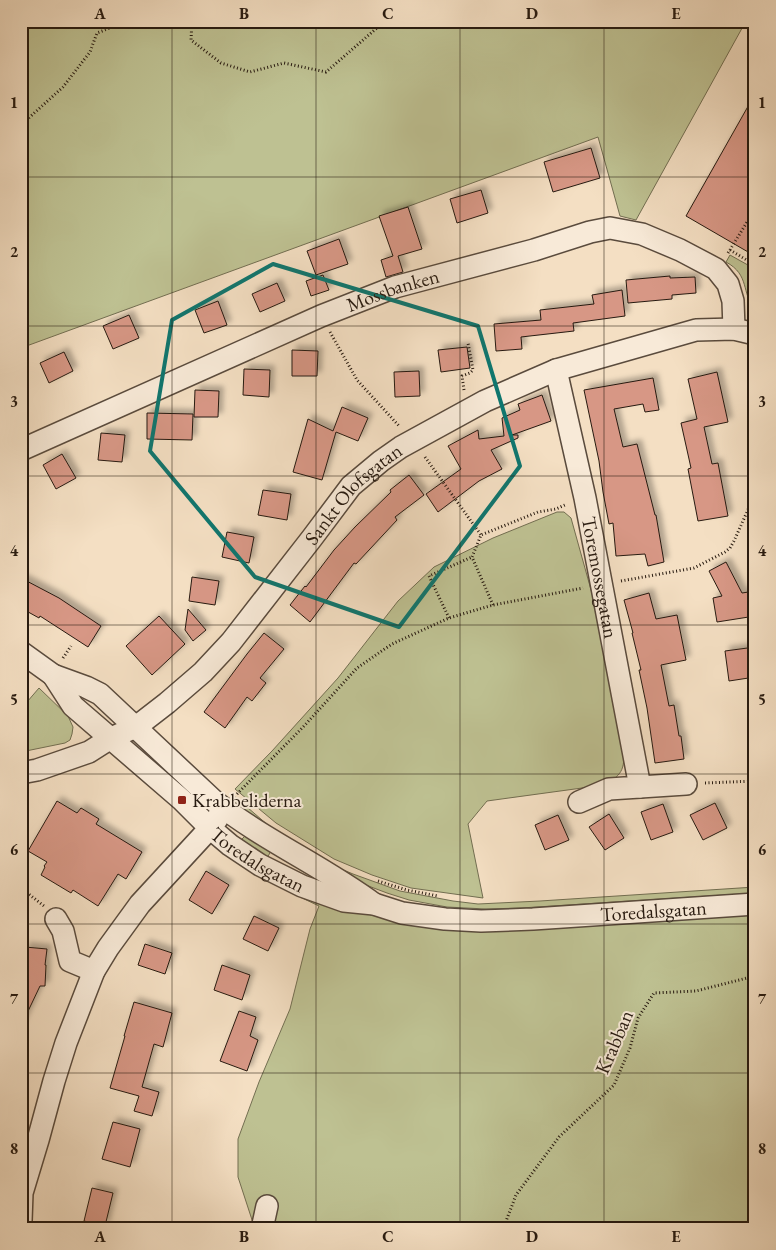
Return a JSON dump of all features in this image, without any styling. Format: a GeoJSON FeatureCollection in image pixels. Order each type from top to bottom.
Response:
{"type":"FeatureCollection","features":[{"type":"Feature","properties":{"kind":"street","name":"Mossbanken"},"geometry":{"type":"LineString","coordinates":[[21,450],[321,316],[395,287],[610,228],[642,234],[680,250],[716,269],[728,284],[733,301],[734,329]]}},
{"type":"Feature","properties":{"kind":"street","name":"Sankt Olofsgatan"},"geometry":{"type":"LineString","coordinates":[[21,773],[38,770],[90,752],[111,738],[136,727],[167,703],[203,672],[230,642],[351,486],[382,461],[413,440],[470,408],[556,370],[696,330],[734,329],[755,334]]}},
{"type":"Feature","properties":{"kind":"street","name":"Toremossegatan"},"geometry":{"type":"LineString","coordinates":[[556,370],[602,585],[640,787]]}},
{"type":"Feature","properties":{"kind":"street","name":"Toredalsgatan"},"geometry":{"type":"LineString","coordinates":[[21,652],[53,675],[100,694],[222,808],[274,842],[351,887],[374,904]]}},
{"type":"Feature","properties":{"kind":"street","name":"Toredalsgatan"},"geometry":{"type":"LineString","coordinates":[[53,675],[74,706],[182,800],[230,845],[260,865],[302,886],[344,902],[374,904],[402,913],[445,919],[481,920],[533,919],[755,904]]}},
{"type":"Feature","properties":{"kind":"street"},"geometry":{"type":"LineString","coordinates":[[579,802],[609,789],[686,784]]}},
{"type":"Feature","properties":{"kind":"street"},"geometry":{"type":"LineString","coordinates":[[21,1221],[22,1193],[54,1081],[66,1043],[94,971],[140,904],[210,828],[222,808]]}},
{"type":"Feature","properties":{"kind":"street"},"geometry":{"type":"LineString","coordinates":[[56,919],[63,931],[70,961],[94,971]]}},
{"type":"Feature","properties":{"kind":"street"},"geometry":{"type":"LineString","coordinates":[[262,1229],[267,1206]]}},
{"type":"Feature","properties":{"kind":"path"},"geometry":{"type":"LineString","coordinates":[[21,125],[62,87],[90,52],[97,33],[128,21]]}},
{"type":"Feature","properties":{"kind":"path"},"geometry":{"type":"LineString","coordinates":[[192,21],[191,40],[222,64],[250,72],[284,62],[326,72],[385,21]]}},
{"type":"Feature","properties":{"kind":"path"},"geometry":{"type":"LineString","coordinates":[[716,269],[724,260],[755,209]]}},
{"type":"Feature","properties":{"kind":"path"},"geometry":{"type":"LineString","coordinates":[[730,250],[755,265]]}},
{"type":"Feature","properties":{"kind":"path"},"geometry":{"type":"LineString","coordinates":[[321,316],[357,380],[413,440],[482,535]]}},
{"type":"Feature","properties":{"kind":"path"},"geometry":{"type":"LineString","coordinates":[[468,343],[472,370],[470,373],[462,376],[470,408]]}},
{"type":"Feature","properties":{"kind":"path"},"geometry":{"type":"LineString","coordinates":[[242,800],[236,794],[304,726],[357,668],[392,644],[450,618],[493,605],[694,568],[725,552],[734,541],[755,494]]}},
{"type":"Feature","properties":{"kind":"path"},"geometry":{"type":"LineString","coordinates":[[450,618],[429,576],[472,557],[482,535],[538,512],[584,498]]}},
{"type":"Feature","properties":{"kind":"path"},"geometry":{"type":"LineString","coordinates":[[472,557],[493,605]]}},
{"type":"Feature","properties":{"kind":"path"},"geometry":{"type":"LineString","coordinates":[[686,784],[755,781]]}},
{"type":"Feature","properties":{"kind":"path"},"geometry":{"type":"LineString","coordinates":[[372,878],[407,890],[440,896]]}},
{"type":"Feature","properties":{"kind":"path"},"geometry":{"type":"LineString","coordinates":[[21,888],[35,898],[56,919]]}},
{"type":"Feature","properties":{"kind":"path","name":"Krabban"},"geometry":{"type":"LineString","coordinates":[[503,1229],[516,1195],[559,1137],[614,1085],[630,1048],[638,1018],[654,992],[696,991],[755,976]]}},
{"type":"Feature","properties":{"kind":"highlighted area"},"geometry":{"type":"Polygon","coordinates":[[[273,264],[478,326],[520,466],[399,627],[255,577],[150,451],[172,320],[273,264]]]}},
{"type":"Feature","properties":{"kind":"green space"},"geometry":{"type":"Polygon","coordinates":[[[21,21],[746,21],[636,220],[620,216],[598,137],[21,348],[21,21]]]}},
{"type":"Feature","properties":{"kind":"green space"},"geometry":{"type":"Polygon","coordinates":[[[730,255],[755,269],[755,311],[739,272],[726,262],[730,255]]]}},
{"type":"Feature","properties":{"kind":"green space"},"geometry":{"type":"Polygon","coordinates":[[[557,512],[564,512],[571,518],[593,597],[624,746],[623,765],[620,773],[604,785],[487,801],[468,824],[483,898],[411,888],[372,875],[334,859],[276,823],[235,789],[338,678],[398,601],[434,567],[493,538],[557,512]]]}},
{"type":"Feature","properties":{"kind":"green space"},"geometry":{"type":"Polygon","coordinates":[[[39,688],[68,716],[73,727],[72,734],[70,740],[65,743],[21,752],[21,709],[39,688]]]}},
{"type":"Feature","properties":{"kind":"green space"},"geometry":{"type":"Polygon","coordinates":[[[233,795],[269,826],[327,863],[400,891],[453,901],[478,904],[755,887],[755,893],[486,909],[447,907],[409,900],[350,879],[226,803],[233,795]]]}},
{"type":"Feature","properties":{"kind":"green space"},"geometry":{"type":"Polygon","coordinates":[[[247,834],[271,851],[267,858],[241,843],[247,834]]]}},
{"type":"Feature","properties":{"kind":"green space"},"geometry":{"type":"Polygon","coordinates":[[[299,893],[501,930],[755,915],[755,1229],[255,1229],[238,1177],[238,1139],[259,1082],[290,1009],[310,929],[319,906],[300,897],[299,893]]]}},
{"type":"Feature","properties":{"kind":"building"},"geometry":{"type":"Polygon","coordinates":[[[755,94],[755,256],[686,216],[755,94]]]}},
{"type":"Feature","properties":{"kind":"building"},"geometry":{"type":"Polygon","coordinates":[[[591,148],[600,178],[553,192],[544,162],[591,148]]]}},
{"type":"Feature","properties":{"kind":"building"},"geometry":{"type":"Polygon","coordinates":[[[481,190],[488,213],[457,223],[450,199],[481,190]]]}},
{"type":"Feature","properties":{"kind":"building"},"geometry":{"type":"Polygon","coordinates":[[[408,207],[422,249],[398,256],[403,272],[386,277],[381,260],[393,256],[379,216],[408,207]]]}},
{"type":"Feature","properties":{"kind":"building"},"geometry":{"type":"Polygon","coordinates":[[[339,239],[348,264],[316,275],[307,251],[339,239]]]}},
{"type":"Feature","properties":{"kind":"building"},"geometry":{"type":"Polygon","coordinates":[[[323,275],[329,290],[311,296],[306,281],[323,275]]]}},
{"type":"Feature","properties":{"kind":"building"},"geometry":{"type":"Polygon","coordinates":[[[670,276],[670,278],[695,277],[696,293],[672,295],[672,299],[628,303],[626,280],[670,276]]]}},
{"type":"Feature","properties":{"kind":"building"},"geometry":{"type":"Polygon","coordinates":[[[277,283],[285,301],[260,312],[252,294],[277,283]]]}},
{"type":"Feature","properties":{"kind":"building"},"geometry":{"type":"Polygon","coordinates":[[[622,290],[625,316],[573,323],[574,331],[521,337],[522,349],[496,351],[494,324],[541,320],[540,310],[594,304],[592,295],[622,290]]]}},
{"type":"Feature","properties":{"kind":"building"},"geometry":{"type":"Polygon","coordinates":[[[218,301],[227,325],[204,333],[195,310],[218,301]]]}},
{"type":"Feature","properties":{"kind":"building"},"geometry":{"type":"Polygon","coordinates":[[[129,315],[139,338],[113,349],[103,326],[129,315]]]}},
{"type":"Feature","properties":{"kind":"building"},"geometry":{"type":"Polygon","coordinates":[[[467,347],[470,368],[441,372],[438,350],[467,347]]]}},
{"type":"Feature","properties":{"kind":"building"},"geometry":{"type":"Polygon","coordinates":[[[292,350],[318,351],[317,376],[292,376],[292,350]]]}},
{"type":"Feature","properties":{"kind":"building"},"geometry":{"type":"Polygon","coordinates":[[[64,352],[73,371],[49,383],[40,363],[64,352]]]}},
{"type":"Feature","properties":{"kind":"building"},"geometry":{"type":"Polygon","coordinates":[[[244,369],[270,370],[269,397],[243,395],[244,369]]]}},
{"type":"Feature","properties":{"kind":"building"},"geometry":{"type":"Polygon","coordinates":[[[419,371],[420,396],[395,397],[394,372],[419,371]]]}},
{"type":"Feature","properties":{"kind":"building"},"geometry":{"type":"Polygon","coordinates":[[[717,372],[728,422],[704,427],[712,464],[718,463],[728,516],[698,521],[688,469],[691,468],[681,423],[697,419],[688,379],[717,372]]]}},
{"type":"Feature","properties":{"kind":"building"},"geometry":{"type":"Polygon","coordinates":[[[653,378],[659,410],[645,412],[643,404],[614,409],[623,447],[637,444],[656,515],[664,562],[648,566],[645,554],[616,556],[613,523],[609,524],[599,461],[584,390],[653,378]]]}},
{"type":"Feature","properties":{"kind":"building"},"geometry":{"type":"Polygon","coordinates":[[[195,390],[219,391],[218,417],[194,417],[195,390]]]}},
{"type":"Feature","properties":{"kind":"building"},"geometry":{"type":"Polygon","coordinates":[[[542,395],[551,421],[512,435],[518,435],[518,438],[491,450],[502,469],[479,481],[438,512],[426,494],[461,469],[448,446],[478,430],[479,439],[504,436],[502,418],[520,410],[518,404],[542,395]]]}},
{"type":"Feature","properties":{"kind":"building"},"geometry":{"type":"Polygon","coordinates":[[[342,407],[368,418],[358,441],[336,432],[322,480],[293,472],[308,419],[333,431],[342,407]]]}},
{"type":"Feature","properties":{"kind":"building"},"geometry":{"type":"Polygon","coordinates":[[[147,413],[193,414],[192,440],[147,439],[147,413]]]}},
{"type":"Feature","properties":{"kind":"building"},"geometry":{"type":"Polygon","coordinates":[[[101,433],[125,435],[122,462],[98,460],[101,433]]]}},
{"type":"Feature","properties":{"kind":"building"},"geometry":{"type":"Polygon","coordinates":[[[62,454],[76,478],[56,489],[43,465],[62,454]]]}},
{"type":"Feature","properties":{"kind":"building"},"geometry":{"type":"Polygon","coordinates":[[[409,475],[424,495],[395,517],[397,520],[356,564],[354,563],[310,622],[290,605],[355,527],[391,492],[390,490],[409,475]]]}},
{"type":"Feature","properties":{"kind":"building"},"geometry":{"type":"Polygon","coordinates":[[[263,490],[291,494],[287,520],[258,515],[263,490]]]}},
{"type":"Feature","properties":{"kind":"building"},"geometry":{"type":"Polygon","coordinates":[[[227,532],[254,537],[249,563],[222,557],[227,532]]]}},
{"type":"Feature","properties":{"kind":"building"},"geometry":{"type":"Polygon","coordinates":[[[726,562],[742,593],[755,591],[755,616],[717,622],[713,598],[722,596],[709,571],[726,562]]]}},
{"type":"Feature","properties":{"kind":"building"},"geometry":{"type":"Polygon","coordinates":[[[192,577],[219,581],[215,605],[189,601],[192,577]]]}},
{"type":"Feature","properties":{"kind":"building"},"geometry":{"type":"Polygon","coordinates":[[[21,578],[59,598],[101,626],[88,647],[40,616],[39,618],[21,608],[21,578]]]}},
{"type":"Feature","properties":{"kind":"building"},"geometry":{"type":"Polygon","coordinates":[[[649,593],[656,619],[677,615],[686,660],[661,665],[669,706],[674,705],[684,759],[655,763],[639,670],[641,670],[624,600],[649,593]]]}},
{"type":"Feature","properties":{"kind":"building"},"geometry":{"type":"Polygon","coordinates":[[[188,609],[206,630],[193,641],[185,630],[188,609]]]}},
{"type":"Feature","properties":{"kind":"building"},"geometry":{"type":"Polygon","coordinates":[[[159,616],[185,644],[152,675],[126,646],[159,616]]]}},
{"type":"Feature","properties":{"kind":"building"},"geometry":{"type":"Polygon","coordinates":[[[264,633],[284,649],[260,678],[266,683],[252,701],[247,697],[225,728],[204,712],[264,633]]]}},
{"type":"Feature","properties":{"kind":"building"},"geometry":{"type":"Polygon","coordinates":[[[755,647],[755,677],[729,681],[725,651],[755,647]]]}},
{"type":"Feature","properties":{"kind":"building"},"geometry":{"type":"Polygon","coordinates":[[[57,801],[77,813],[81,808],[99,819],[96,824],[142,852],[126,879],[118,874],[98,906],[73,890],[71,893],[41,875],[47,862],[28,851],[57,801]]]}},
{"type":"Feature","properties":{"kind":"building"},"geometry":{"type":"Polygon","coordinates":[[[715,803],[727,828],[703,840],[690,815],[715,803]]]}},
{"type":"Feature","properties":{"kind":"building"},"geometry":{"type":"Polygon","coordinates":[[[663,804],[673,832],[651,840],[641,812],[663,804]]]}},
{"type":"Feature","properties":{"kind":"building"},"geometry":{"type":"Polygon","coordinates":[[[609,814],[624,838],[605,850],[589,827],[609,814]]]}},
{"type":"Feature","properties":{"kind":"building"},"geometry":{"type":"Polygon","coordinates":[[[558,815],[569,840],[545,850],[535,825],[558,815]]]}},
{"type":"Feature","properties":{"kind":"building"},"geometry":{"type":"Polygon","coordinates":[[[206,871],[229,885],[212,914],[189,900],[206,871]]]}},
{"type":"Feature","properties":{"kind":"building"},"geometry":{"type":"Polygon","coordinates":[[[254,916],[279,928],[268,951],[243,939],[254,916]]]}},
{"type":"Feature","properties":{"kind":"building"},"geometry":{"type":"Polygon","coordinates":[[[145,944],[172,953],[165,974],[138,965],[145,944]]]}},
{"type":"Feature","properties":{"kind":"building"},"geometry":{"type":"Polygon","coordinates":[[[25,947],[47,949],[45,986],[40,986],[21,1026],[21,986],[25,947]]]}},
{"type":"Feature","properties":{"kind":"building"},"geometry":{"type":"Polygon","coordinates":[[[222,965],[250,975],[242,1000],[214,990],[222,965]]]}},
{"type":"Feature","properties":{"kind":"building"},"geometry":{"type":"Polygon","coordinates":[[[134,1002],[172,1013],[163,1047],[154,1044],[142,1087],[159,1092],[152,1116],[134,1111],[139,1096],[110,1088],[134,1002]]]}},
{"type":"Feature","properties":{"kind":"building"},"geometry":{"type":"Polygon","coordinates":[[[239,1011],[256,1017],[250,1036],[258,1040],[247,1071],[220,1061],[239,1011]]]}},
{"type":"Feature","properties":{"kind":"building"},"geometry":{"type":"Polygon","coordinates":[[[113,1122],[140,1129],[130,1167],[102,1159],[113,1122]]]}},
{"type":"Feature","properties":{"kind":"building"},"geometry":{"type":"Polygon","coordinates":[[[92,1188],[113,1193],[105,1226],[84,1221],[92,1188]]]}},
{"type":"Feature","properties":{"kind":"place","name":"Krabbeliderna"},"geometry":{"type":"Point","coordinates":[182,800]}}]}
